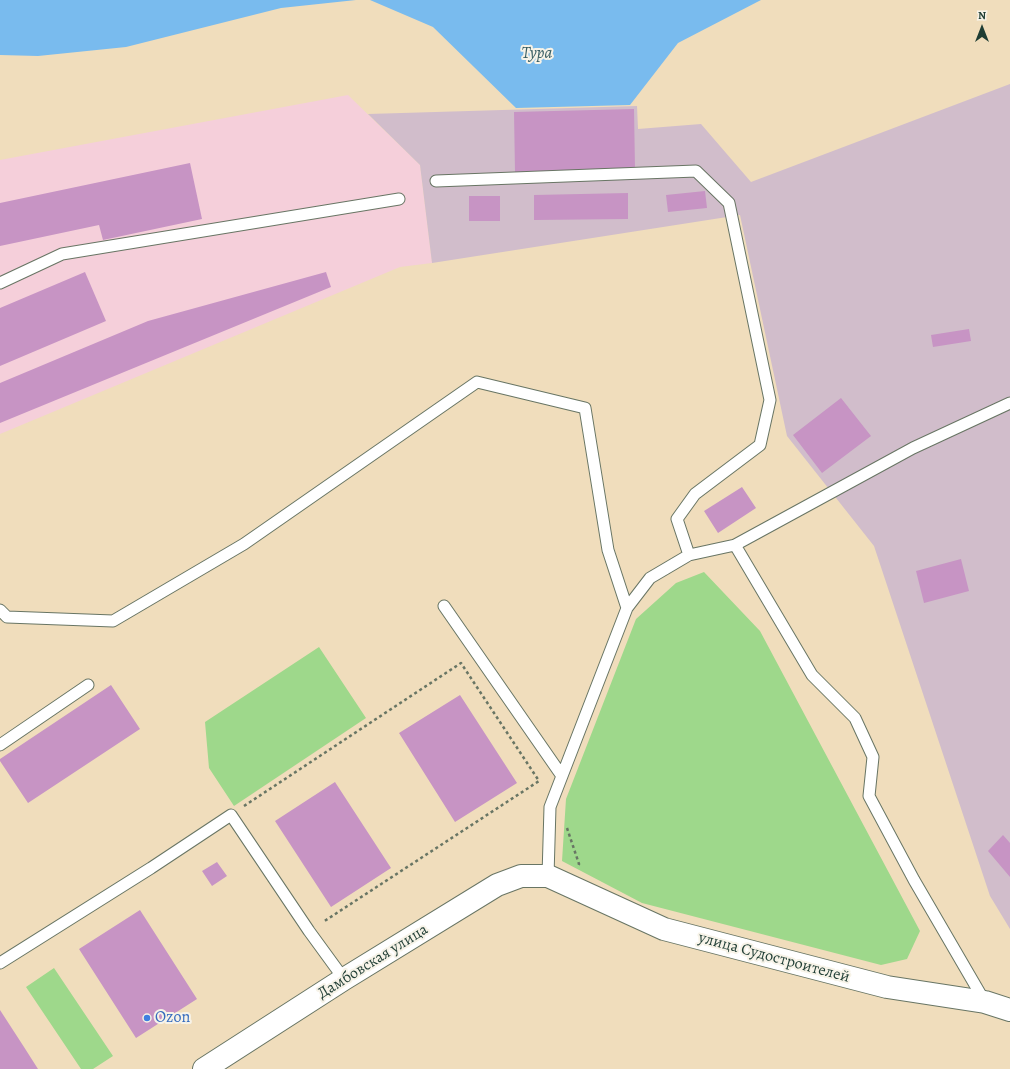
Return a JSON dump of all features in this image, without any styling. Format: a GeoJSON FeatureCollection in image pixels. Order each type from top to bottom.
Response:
{"type":"FeatureCollection","features":[{"type":"Feature","properties":{"kind":"street","name":"Дамбовская улица"},"geometry":{"type":"LineString","coordinates":[[204,1069],[497,885],[522,876],[548,876]]}},
{"type":"Feature","properties":{"kind":"street","name":"улица Судостроителей"},"geometry":{"type":"LineString","coordinates":[[548,876],[664,929],[887,987],[985,1002],[1010,1010]]}},
{"type":"Feature","properties":{"kind":"lane"},"geometry":{"type":"LineString","coordinates":[[436,181],[696,171],[729,203],[770,400],[760,445],[696,494],[677,519],[689,555]]}},
{"type":"Feature","properties":{"kind":"lane"},"geometry":{"type":"LineString","coordinates":[[0,283],[62,254],[399,199]]}},
{"type":"Feature","properties":{"kind":"lane"},"geometry":{"type":"LineString","coordinates":[[0,610],[7,617],[113,620],[244,544],[476,382],[585,408],[608,550],[627,608]]}},
{"type":"Feature","properties":{"kind":"lane"},"geometry":{"type":"LineString","coordinates":[[548,876],[550,807],[627,608],[650,578],[689,555],[735,545],[913,448],[1010,403]]}},
{"type":"Feature","properties":{"kind":"lane"},"geometry":{"type":"LineString","coordinates":[[735,545],[812,675],[855,718],[873,757],[869,796],[914,880],[985,1002]]}},
{"type":"Feature","properties":{"kind":"lane"},"geometry":{"type":"LineString","coordinates":[[444,606],[562,776]]}},
{"type":"Feature","properties":{"kind":"lane"},"geometry":{"type":"LineString","coordinates":[[0,745],[88,685]]}},
{"type":"Feature","properties":{"kind":"lane"},"geometry":{"type":"LineString","coordinates":[[0,963],[231,815],[344,980]]}},
{"type":"Feature","properties":{"kind":"path"},"geometry":{"type":"LineString","coordinates":[[231,815],[461,663],[539,781],[309,931]]}},
{"type":"Feature","properties":{"kind":"shaded area"},"geometry":{"type":"Polygon","coordinates":[[[1010,84],[1010,929],[990,896],[874,546],[787,436],[740,215],[432,263],[420,165],[368,114],[637,106],[638,129],[701,124],[751,182],[1010,84]]]}},
{"type":"Feature","properties":{"kind":"shaded area"},"geometry":{"type":"Polygon","coordinates":[[[348,95],[420,165],[432,263],[400,267],[0,434],[0,160],[348,95]]]}},
{"type":"Feature","properties":{"kind":"green space"},"geometry":{"type":"Polygon","coordinates":[[[704,572],[760,631],[920,931],[907,959],[881,965],[642,903],[562,861],[566,799],[636,619],[676,583],[704,572]]]}},
{"type":"Feature","properties":{"kind":"green space"},"geometry":{"type":"Polygon","coordinates":[[[319,647],[366,718],[234,806],[209,768],[205,722],[319,647]]]}},
{"type":"Feature","properties":{"kind":"green space"},"geometry":{"type":"Polygon","coordinates":[[[54,968],[113,1056],[93,1069],[81,1069],[26,987],[54,968]]]}},
{"type":"Feature","properties":{"kind":"water"},"geometry":{"type":"Polygon","coordinates":[[[0,0],[356,0],[281,8],[126,47],[38,56],[0,55],[0,0]]]}},
{"type":"Feature","properties":{"kind":"water","name":"Тура"},"geometry":{"type":"Polygon","coordinates":[[[370,0],[761,0],[678,43],[630,105],[516,108],[433,27],[370,0]]]}},
{"type":"Feature","properties":{"kind":"building"},"geometry":{"type":"Polygon","coordinates":[[[634,109],[635,169],[515,172],[514,112],[634,109]]]}},
{"type":"Feature","properties":{"kind":"building"},"geometry":{"type":"Polygon","coordinates":[[[190,163],[202,219],[103,240],[99,225],[0,246],[0,203],[190,163]]]}},
{"type":"Feature","properties":{"kind":"building"},"geometry":{"type":"Polygon","coordinates":[[[705,191],[707,208],[668,212],[666,195],[705,191]]]}},
{"type":"Feature","properties":{"kind":"building"},"geometry":{"type":"Polygon","coordinates":[[[628,193],[628,219],[534,220],[534,195],[628,193]]]}},
{"type":"Feature","properties":{"kind":"building"},"geometry":{"type":"Polygon","coordinates":[[[469,196],[500,196],[500,221],[469,221],[469,196]]]}},
{"type":"Feature","properties":{"kind":"building"},"geometry":{"type":"Polygon","coordinates":[[[85,272],[106,321],[0,366],[0,308],[85,272]]]}},
{"type":"Feature","properties":{"kind":"building"},"geometry":{"type":"Polygon","coordinates":[[[326,272],[331,287],[0,423],[0,383],[148,321],[326,272]]]}},
{"type":"Feature","properties":{"kind":"building"},"geometry":{"type":"Polygon","coordinates":[[[969,329],[971,341],[933,347],[931,335],[969,329]]]}},
{"type":"Feature","properties":{"kind":"building"},"geometry":{"type":"Polygon","coordinates":[[[841,398],[871,436],[822,473],[793,435],[841,398]]]}},
{"type":"Feature","properties":{"kind":"building"},"geometry":{"type":"Polygon","coordinates":[[[742,487],[756,508],[718,533],[704,511],[742,487]]]}},
{"type":"Feature","properties":{"kind":"building"},"geometry":{"type":"Polygon","coordinates":[[[961,559],[969,591],[924,603],[916,571],[961,559]]]}},
{"type":"Feature","properties":{"kind":"building"},"geometry":{"type":"Polygon","coordinates":[[[111,685],[140,729],[28,803],[0,759],[111,685]]]}},
{"type":"Feature","properties":{"kind":"building"},"geometry":{"type":"Polygon","coordinates":[[[460,695],[517,783],[455,822],[399,733],[460,695]]]}},
{"type":"Feature","properties":{"kind":"building"},"geometry":{"type":"Polygon","coordinates":[[[335,782],[391,868],[331,907],[275,821],[335,782]]]}},
{"type":"Feature","properties":{"kind":"building"},"geometry":{"type":"Polygon","coordinates":[[[1003,835],[1010,843],[1010,877],[988,851],[1003,835]]]}},
{"type":"Feature","properties":{"kind":"building"},"geometry":{"type":"Polygon","coordinates":[[[217,862],[227,876],[212,886],[202,871],[217,862]]]}},
{"type":"Feature","properties":{"kind":"building"},"geometry":{"type":"Polygon","coordinates":[[[140,910],[197,999],[136,1038],[79,949],[140,910]]]}},
{"type":"Feature","properties":{"kind":"building"},"geometry":{"type":"Polygon","coordinates":[[[0,1010],[24,1047],[38,1069],[0,1069],[0,1010]]]}},
{"type":"Feature","properties":{"kind":"place","name":"Ozon"},"geometry":{"type":"Point","coordinates":[147,1018]}}]}
